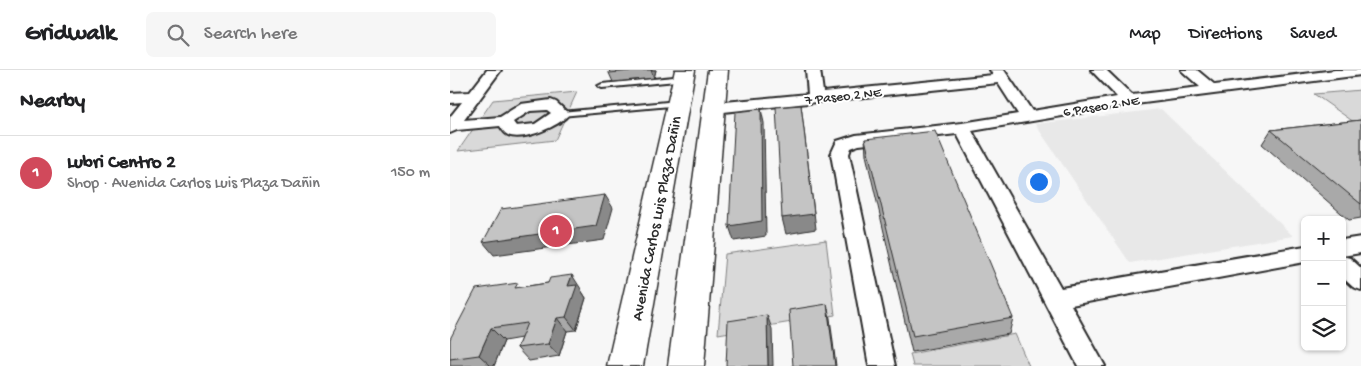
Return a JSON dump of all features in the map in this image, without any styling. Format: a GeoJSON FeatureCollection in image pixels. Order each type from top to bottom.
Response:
{"type":"FeatureCollection","features":[{"type":"Feature","properties":{"kind":"main road"},"geometry":{"type":"LineString","coordinates":[[686,366],[718,70]]}},
{"type":"Feature","properties":{"kind":"main road","name":"Avenida Carlos Luis Plaza Dañin"},"geometry":{"type":"LineString","coordinates":[[625,366],[682,84]]}},
{"type":"Feature","properties":{"kind":"street"},"geometry":{"type":"LineString","coordinates":[[451,127],[494,70]]}},
{"type":"Feature","properties":{"kind":"street"},"geometry":{"type":"LineString","coordinates":[[813,70],[816,98]]}},
{"type":"Feature","properties":{"kind":"street"},"geometry":{"type":"LineString","coordinates":[[1098,70],[1128,100]]}},
{"type":"Feature","properties":{"kind":"street"},"geometry":{"type":"LineString","coordinates":[[1188,70],[1213,90]]}},
{"type":"Feature","properties":{"kind":"street"},"geometry":{"type":"LineString","coordinates":[[1282,70],[1296,79]]}},
{"type":"Feature","properties":{"kind":"street","name":"6 Paseo 2 NE"},"geometry":{"type":"LineString","coordinates":[[882,366],[840,154],[843,145],[856,140],[962,128],[1128,100],[1361,71]]}},
{"type":"Feature","properties":{"kind":"street"},"geometry":{"type":"LineString","coordinates":[[1000,74],[1028,117]]}},
{"type":"Feature","properties":{"kind":"street","name":"7 Paseo 2 NE"},"geometry":{"type":"LineString","coordinates":[[714,108],[816,98],[1000,74]]}},
{"type":"Feature","properties":{"kind":"street"},"geometry":{"type":"LineString","coordinates":[[450,98],[474,96]]}},
{"type":"Feature","properties":{"kind":"street"},"geometry":{"type":"LineString","coordinates":[[451,127],[504,121],[526,107],[551,105],[561,114],[539,128],[512,131],[504,121]]}},
{"type":"Feature","properties":{"kind":"street"},"geometry":{"type":"LineString","coordinates":[[962,128],[1092,366]]}},
{"type":"Feature","properties":{"kind":"street"},"geometry":{"type":"LineString","coordinates":[[1346,247],[1361,245]]}},
{"type":"Feature","properties":{"kind":"street"},"geometry":{"type":"LineString","coordinates":[[1055,298],[1301,255]]}},
{"type":"Feature","properties":{"kind":"street"},"geometry":{"type":"LineString","coordinates":[[1346,268],[1361,281]]}},
{"type":"Feature","properties":{"kind":"lane"},"geometry":{"type":"LineString","coordinates":[[602,86],[682,84]]}},
{"type":"Feature","properties":{"kind":"lane"},"geometry":{"type":"LineString","coordinates":[[561,114],[682,84]]}},
{"type":"Feature","properties":{"kind":"shaded area"},"geometry":{"type":"Polygon","coordinates":[[[1361,90],[1361,127],[1314,94],[1361,90]]]}},
{"type":"Feature","properties":{"kind":"shaded area"},"geometry":{"type":"Polygon","coordinates":[[[577,92],[555,140],[458,151],[493,100],[577,92]]]}},
{"type":"Feature","properties":{"kind":"shaded area"},"geometry":{"type":"Polygon","coordinates":[[[1161,109],[1293,236],[1130,263],[1035,124],[1161,109]]]}},
{"type":"Feature","properties":{"kind":"shaded area"},"geometry":{"type":"Polygon","coordinates":[[[826,240],[835,315],[718,334],[725,254],[826,240]]]}},
{"type":"Feature","properties":{"kind":"shaded area"},"geometry":{"type":"Polygon","coordinates":[[[1015,334],[1029,366],[913,366],[910,354],[1015,334]]]}},
{"type":"Feature","properties":{"kind":"building"},"geometry":{"type":"Polygon","coordinates":[[[610,70],[641,70],[609,73],[610,70]]]}},
{"type":"Feature","properties":{"kind":"building"},"geometry":{"type":"Polygon","coordinates":[[[801,105],[814,214],[782,218],[776,107],[801,105]]]}},
{"type":"Feature","properties":{"kind":"building"},"geometry":{"type":"Polygon","coordinates":[[[761,109],[762,221],[729,226],[735,112],[761,109]]]}},
{"type":"Feature","properties":{"kind":"building"},"geometry":{"type":"Polygon","coordinates":[[[1361,120],[1361,204],[1271,130],[1361,120]]]}},
{"type":"Feature","properties":{"kind":"building"},"geometry":{"type":"Polygon","coordinates":[[[935,131],[1013,318],[913,336],[865,139],[935,131]]]}},
{"type":"Feature","properties":{"kind":"building"},"geometry":{"type":"Polygon","coordinates":[[[605,195],[596,226],[483,242],[501,209],[605,195]]]}},
{"type":"Feature","properties":{"kind":"building"},"geometry":{"type":"Polygon","coordinates":[[[572,275],[568,286],[577,285],[566,317],[557,318],[548,344],[517,348],[527,323],[491,328],[479,355],[450,359],[450,339],[476,289],[518,283],[515,288],[548,283],[550,278],[572,275]]]}},
{"type":"Feature","properties":{"kind":"building"},"geometry":{"type":"Polygon","coordinates":[[[827,304],[835,366],[793,366],[789,310],[827,304]]]}},
{"type":"Feature","properties":{"kind":"building"},"geometry":{"type":"Polygon","coordinates":[[[767,315],[768,366],[726,366],[728,321],[767,315]]]}},
{"type":"Feature","properties":{"kind":"place","name":"Lubri Centro 2"},"geometry":{"type":"Point","coordinates":[556,231]}}]}
